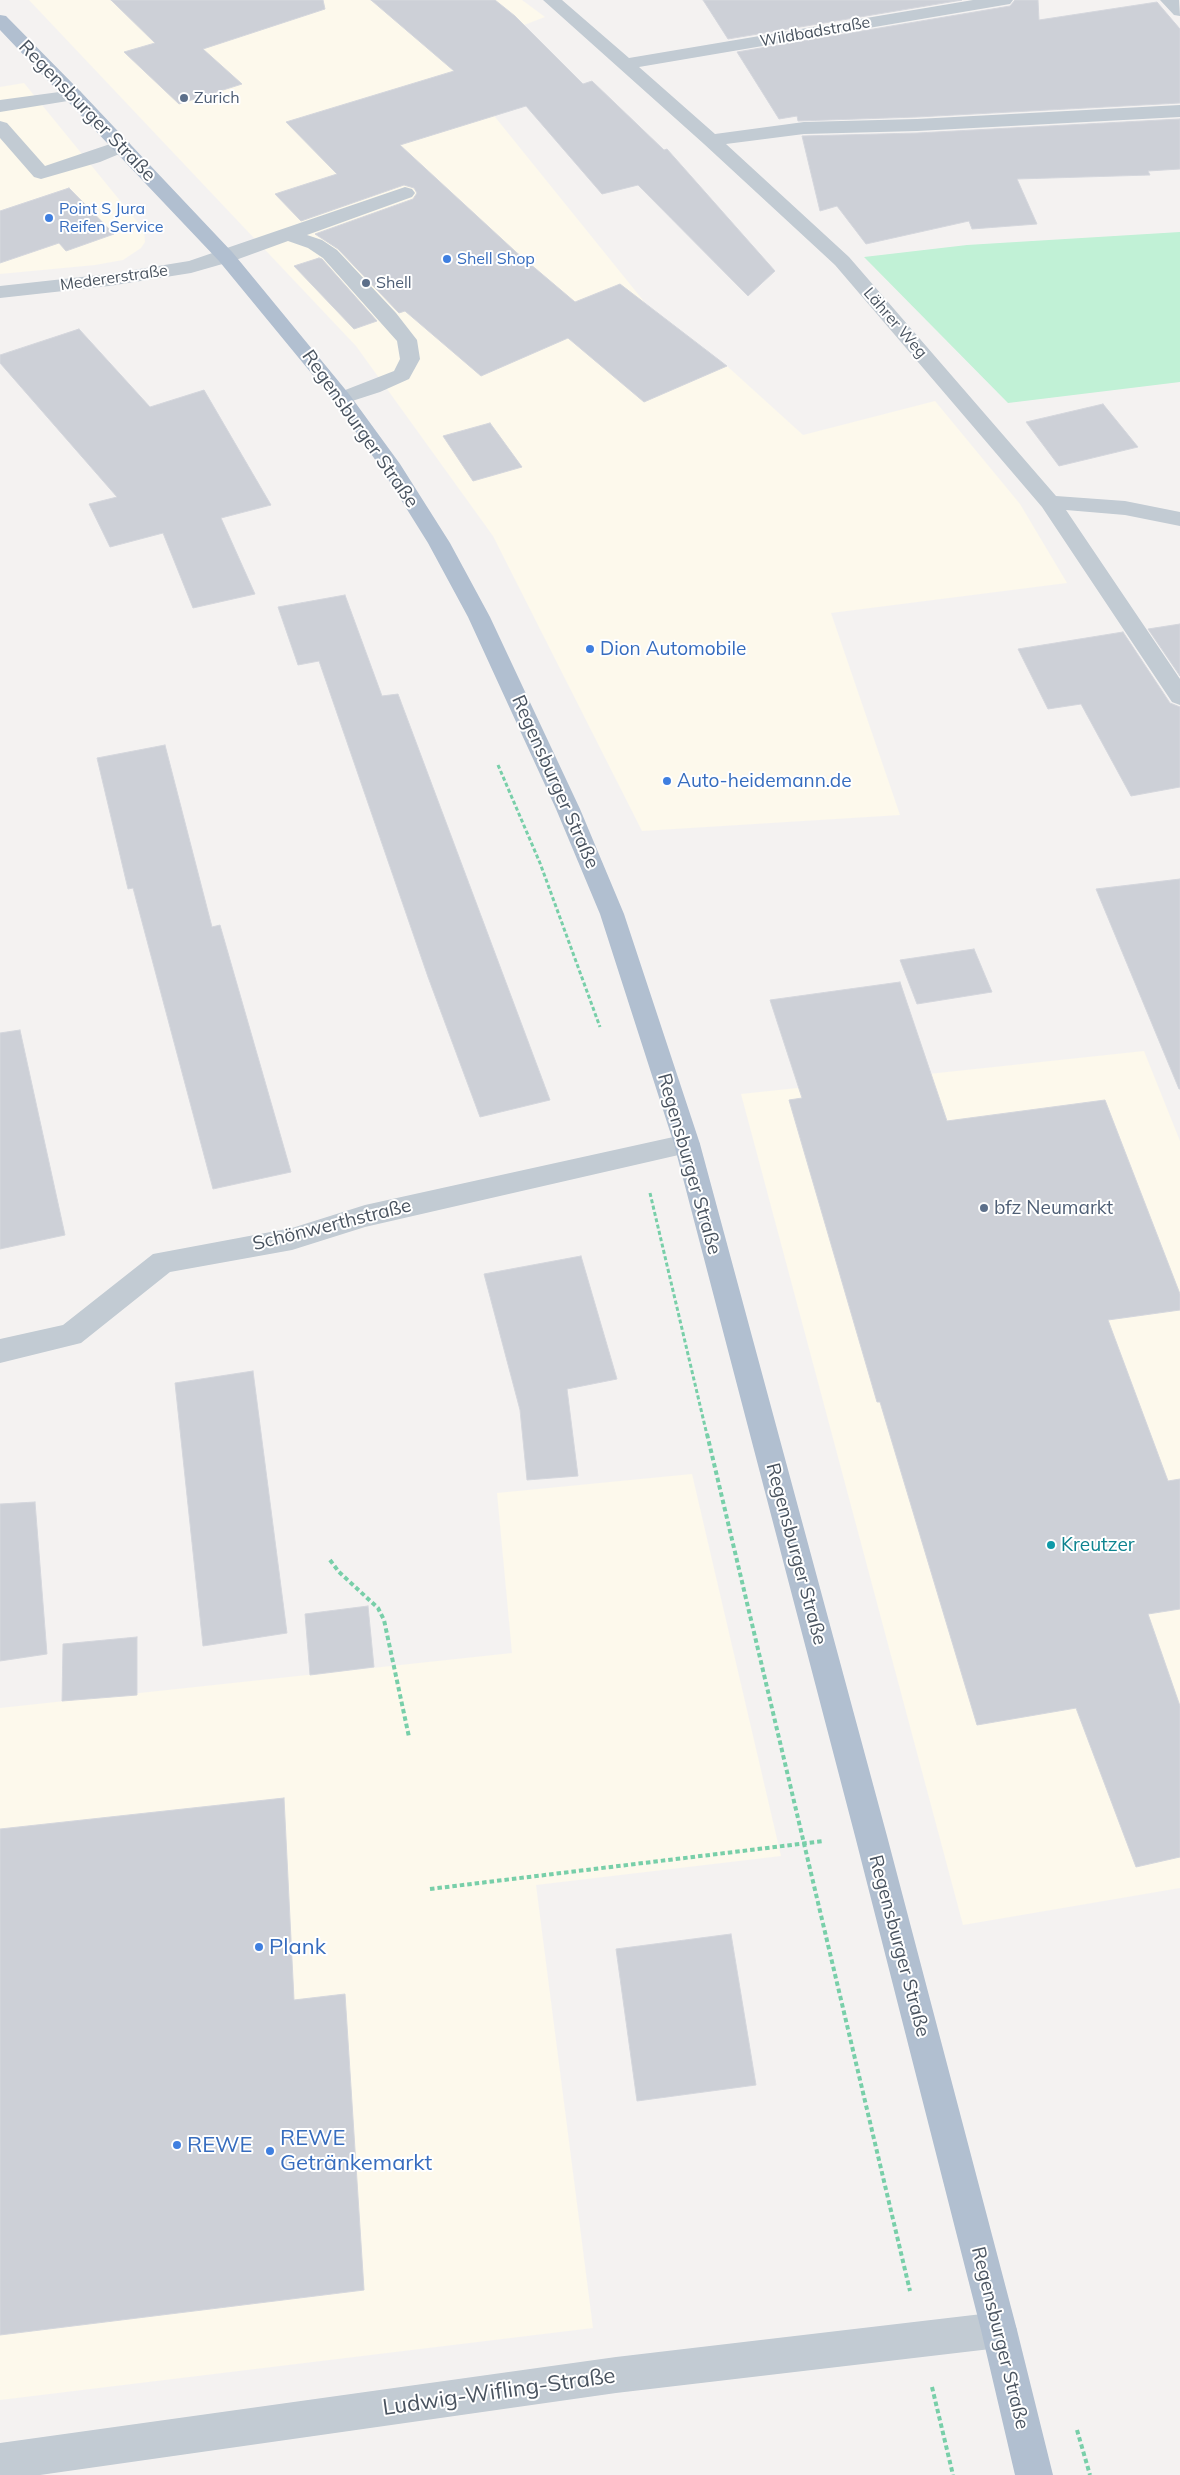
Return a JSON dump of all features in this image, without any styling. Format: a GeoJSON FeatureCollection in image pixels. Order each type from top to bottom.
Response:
{"type":"FeatureCollection","features":[{"type":"Feature","properties":{"kind":"main road","name":"Regensburger Straße"},"geometry":{"type":"LineString","coordinates":[[0,20],[74,95],[226,257],[342,398],[376,445],[439,543],[502,664],[568,808],[612,914],[687,1144],[871,1836],[999,2330],[1034,2475]]}},
{"type":"Feature","properties":{"kind":"street","name":"Lährer Weg"},"geometry":{"type":"LineString","coordinates":[[552,0],[711,140],[842,261],[1050,502],[1180,697]]}},
{"type":"Feature","properties":{"kind":"street","name":"Wildbadstraße"},"geometry":{"type":"LineString","coordinates":[[626,64],[1004,0]]}},
{"type":"Feature","properties":{"kind":"street"},"geometry":{"type":"LineString","coordinates":[[1169,0],[1180,10]]}},
{"type":"Feature","properties":{"kind":"street"},"geometry":{"type":"LineString","coordinates":[[0,106],[74,95]]}},
{"type":"Feature","properties":{"kind":"street"},"geometry":{"type":"LineString","coordinates":[[711,140],[804,128],[917,125],[1180,111]]}},
{"type":"Feature","properties":{"kind":"street"},"geometry":{"type":"LineString","coordinates":[[0,127],[41,173],[122,146]]}},
{"type":"Feature","properties":{"kind":"street","name":"Medererstraße"},"geometry":{"type":"LineString","coordinates":[[0,292],[72,286],[155,273],[226,257],[405,193]]}},
{"type":"Feature","properties":{"kind":"street"},"geometry":{"type":"LineString","coordinates":[[288,235],[315,244],[330,254],[389,317],[407,340],[410,359],[402,375],[373,388],[342,398]]}},
{"type":"Feature","properties":{"kind":"street"},"geometry":{"type":"LineString","coordinates":[[1050,502],[1125,508],[1180,519]]}},
{"type":"Feature","properties":{"kind":"street","name":"Schönwerthstraße"},"geometry":{"type":"LineString","coordinates":[[0,1352],[71,1335],[163,1262],[292,1239],[365,1216],[687,1144]]}},
{"type":"Feature","properties":{"kind":"street","name":"Ludwig-Wifling-Straße"},"geometry":{"type":"LineString","coordinates":[[0,2462],[616,2375],[999,2330]]}},
{"type":"Feature","properties":{"kind":"path"},"geometry":{"type":"LineString","coordinates":[[497,763],[540,864],[601,1030]]}},
{"type":"Feature","properties":{"kind":"path"},"geometry":{"type":"LineString","coordinates":[[639,1155],[660,1228],[954,2475]]}},
{"type":"Feature","properties":{"kind":"path"},"geometry":{"type":"LineString","coordinates":[[330,1560],[339,1572],[378,1608],[384,1620],[409,1737]]}},
{"type":"Feature","properties":{"kind":"path"},"geometry":{"type":"LineString","coordinates":[[430,1889],[871,1836]]}},
{"type":"Feature","properties":{"kind":"shaded area"},"geometry":{"type":"Polygon","coordinates":[[[29,0],[522,0],[545,17],[445,55],[646,304],[727,366],[803,435],[935,401],[1020,504],[1067,583],[831,613],[900,815],[642,831],[493,536],[356,346],[29,0]]]}},
{"type":"Feature","properties":{"kind":"shaded area"},"geometry":{"type":"Polygon","coordinates":[[[24,83],[144,230],[145,242],[141,248],[123,260],[95,265],[0,274],[0,87],[24,83]]]}},
{"type":"Feature","properties":{"kind":"shaded area"},"geometry":{"type":"Polygon","coordinates":[[[1144,1051],[1180,1141],[1180,1888],[963,1925],[741,1094],[1144,1051]]]}},
{"type":"Feature","properties":{"kind":"shaded area"},"geometry":{"type":"Polygon","coordinates":[[[692,1474],[781,1856],[536,1885],[593,2328],[0,2400],[0,1708],[512,1653],[497,1493],[692,1474]]]}},
{"type":"Feature","properties":{"kind":"green space"},"geometry":{"type":"Polygon","coordinates":[[[1180,232],[1180,382],[1008,403],[864,257],[967,245],[1180,232]]]}},
{"type":"Feature","properties":{"kind":"building"},"geometry":{"type":"Polygon","coordinates":[[[111,0],[323,0],[325,9],[203,49],[242,84],[179,104],[124,52],[155,43],[111,0]]]}},
{"type":"Feature","properties":{"kind":"building"},"geometry":{"type":"Polygon","coordinates":[[[371,0],[495,0],[515,16],[583,84],[592,81],[664,150],[667,149],[775,271],[748,296],[638,185],[602,194],[526,106],[400,145],[516,252],[575,302],[620,284],[727,366],[644,402],[568,338],[481,376],[405,311],[399,313],[338,249],[315,234],[413,199],[417,193],[414,188],[404,185],[301,221],[275,194],[337,174],[286,122],[454,71],[371,0]]]}},
{"type":"Feature","properties":{"kind":"building"},"geometry":{"type":"Polygon","coordinates":[[[703,0],[962,0],[728,39],[703,0]]]}},
{"type":"Feature","properties":{"kind":"building"},"geometry":{"type":"Polygon","coordinates":[[[1015,0],[1038,0],[1039,20],[1157,2],[1180,29],[1180,103],[917,117],[798,121],[797,116],[779,119],[737,52],[1010,6],[1015,0]]]}},
{"type":"Feature","properties":{"kind":"building"},"geometry":{"type":"Polygon","coordinates":[[[1180,119],[1180,169],[1148,171],[1150,175],[1017,179],[1037,224],[972,229],[969,221],[866,244],[837,206],[820,211],[802,136],[917,133],[1180,119]]]}},
{"type":"Feature","properties":{"kind":"building","name":"Point S Jura Reifen Service"},"geometry":{"type":"Polygon","coordinates":[[[69,188],[114,234],[66,251],[59,243],[0,263],[0,211],[69,188]]]}},
{"type":"Feature","properties":{"kind":"building"},"geometry":{"type":"Polygon","coordinates":[[[319,258],[322,259],[377,321],[354,329],[294,266],[319,258]]]}},
{"type":"Feature","properties":{"kind":"building"},"geometry":{"type":"Polygon","coordinates":[[[79,329],[150,407],[204,390],[271,505],[221,518],[255,594],[193,608],[163,533],[110,547],[89,504],[117,497],[0,363],[0,355],[79,329]]]}},
{"type":"Feature","properties":{"kind":"building"},"geometry":{"type":"Polygon","coordinates":[[[1103,404],[1138,447],[1059,466],[1026,422],[1103,404]]]}},
{"type":"Feature","properties":{"kind":"building"},"geometry":{"type":"Polygon","coordinates":[[[490,423],[522,467],[473,481],[443,436],[490,423]]]}},
{"type":"Feature","properties":{"kind":"building"},"geometry":{"type":"Polygon","coordinates":[[[345,595],[382,696],[398,694],[550,1100],[480,1117],[428,977],[319,661],[298,665],[278,607],[345,595]]]}},
{"type":"Feature","properties":{"kind":"building"},"geometry":{"type":"Polygon","coordinates":[[[1180,624],[1180,676],[1148,629],[1180,624]]]}},
{"type":"Feature","properties":{"kind":"building"},"geometry":{"type":"Polygon","coordinates":[[[1123,632],[1170,703],[1180,707],[1180,787],[1131,796],[1081,704],[1048,709],[1018,649],[1123,632]]]}},
{"type":"Feature","properties":{"kind":"building"},"geometry":{"type":"Polygon","coordinates":[[[165,745],[212,927],[220,925],[291,1172],[213,1189],[133,888],[128,889],[97,758],[165,745]]]}},
{"type":"Feature","properties":{"kind":"building"},"geometry":{"type":"Polygon","coordinates":[[[1180,879],[1180,1089],[1179,1089],[1096,889],[1180,879]]]}},
{"type":"Feature","properties":{"kind":"building"},"geometry":{"type":"Polygon","coordinates":[[[974,949],[992,992],[917,1004],[900,960],[974,949]]]}},
{"type":"Feature","properties":{"kind":"building"},"geometry":{"type":"Polygon","coordinates":[[[900,982],[947,1121],[1105,1100],[1180,1294],[1180,1310],[1108,1320],[1168,1481],[1180,1479],[1180,1609],[1148,1614],[1180,1706],[1180,1857],[1136,1867],[1076,1708],[977,1725],[880,1402],[877,1402],[789,1100],[802,1098],[770,1000],[900,982]]]}},
{"type":"Feature","properties":{"kind":"building"},"geometry":{"type":"Polygon","coordinates":[[[20,1030],[65,1235],[0,1249],[0,1033],[20,1030]]]}},
{"type":"Feature","properties":{"kind":"building"},"geometry":{"type":"Polygon","coordinates":[[[581,1256],[617,1379],[567,1389],[578,1476],[527,1480],[520,1410],[484,1274],[581,1256]]]}},
{"type":"Feature","properties":{"kind":"building"},"geometry":{"type":"Polygon","coordinates":[[[253,1371],[287,1633],[203,1646],[175,1383],[253,1371]]]}},
{"type":"Feature","properties":{"kind":"building"},"geometry":{"type":"Polygon","coordinates":[[[35,1502],[47,1654],[0,1661],[0,1504],[35,1502]]]}},
{"type":"Feature","properties":{"kind":"building"},"geometry":{"type":"Polygon","coordinates":[[[368,1606],[374,1667],[310,1675],[305,1614],[368,1606]]]}},
{"type":"Feature","properties":{"kind":"building"},"geometry":{"type":"Polygon","coordinates":[[[137,1637],[137,1695],[62,1701],[63,1644],[137,1637]]]}},
{"type":"Feature","properties":{"kind":"building","name":"REWE"},"geometry":{"type":"Polygon","coordinates":[[[284,1798],[294,2000],[345,1994],[364,2290],[0,2335],[0,1829],[284,1798]]]}},
{"type":"Feature","properties":{"kind":"building"},"geometry":{"type":"Polygon","coordinates":[[[731,1934],[756,2085],[637,2101],[616,1949],[731,1934]]]}},
{"type":"Feature","properties":{"kind":"place","name":"Zurich"},"geometry":{"type":"Point","coordinates":[184,98]}},
{"type":"Feature","properties":{"kind":"place","name":"Point S Jura Reifen Service"},"geometry":{"type":"Point","coordinates":[49,218]}},
{"type":"Feature","properties":{"kind":"place","name":"Shell Shop"},"geometry":{"type":"Point","coordinates":[447,259]}},
{"type":"Feature","properties":{"kind":"place","name":"Shell"},"geometry":{"type":"Point","coordinates":[366,283]}},
{"type":"Feature","properties":{"kind":"place","name":"Dion Automobile"},"geometry":{"type":"Point","coordinates":[590,649]}},
{"type":"Feature","properties":{"kind":"place","name":"Auto-heidemann.de"},"geometry":{"type":"Point","coordinates":[667,781]}},
{"type":"Feature","properties":{"kind":"place","name":"bfz Neumarkt"},"geometry":{"type":"Point","coordinates":[984,1208]}},
{"type":"Feature","properties":{"kind":"place","name":"Kreutzer"},"geometry":{"type":"Point","coordinates":[1051,1545]}},
{"type":"Feature","properties":{"kind":"place","name":"Plank"},"geometry":{"type":"Point","coordinates":[259,1947]}},
{"type":"Feature","properties":{"kind":"place","name":"REWE"},"geometry":{"type":"Point","coordinates":[177,2145]}},
{"type":"Feature","properties":{"kind":"place","name":"REWE Getränkemarkt"},"geometry":{"type":"Point","coordinates":[270,2151]}}]}
